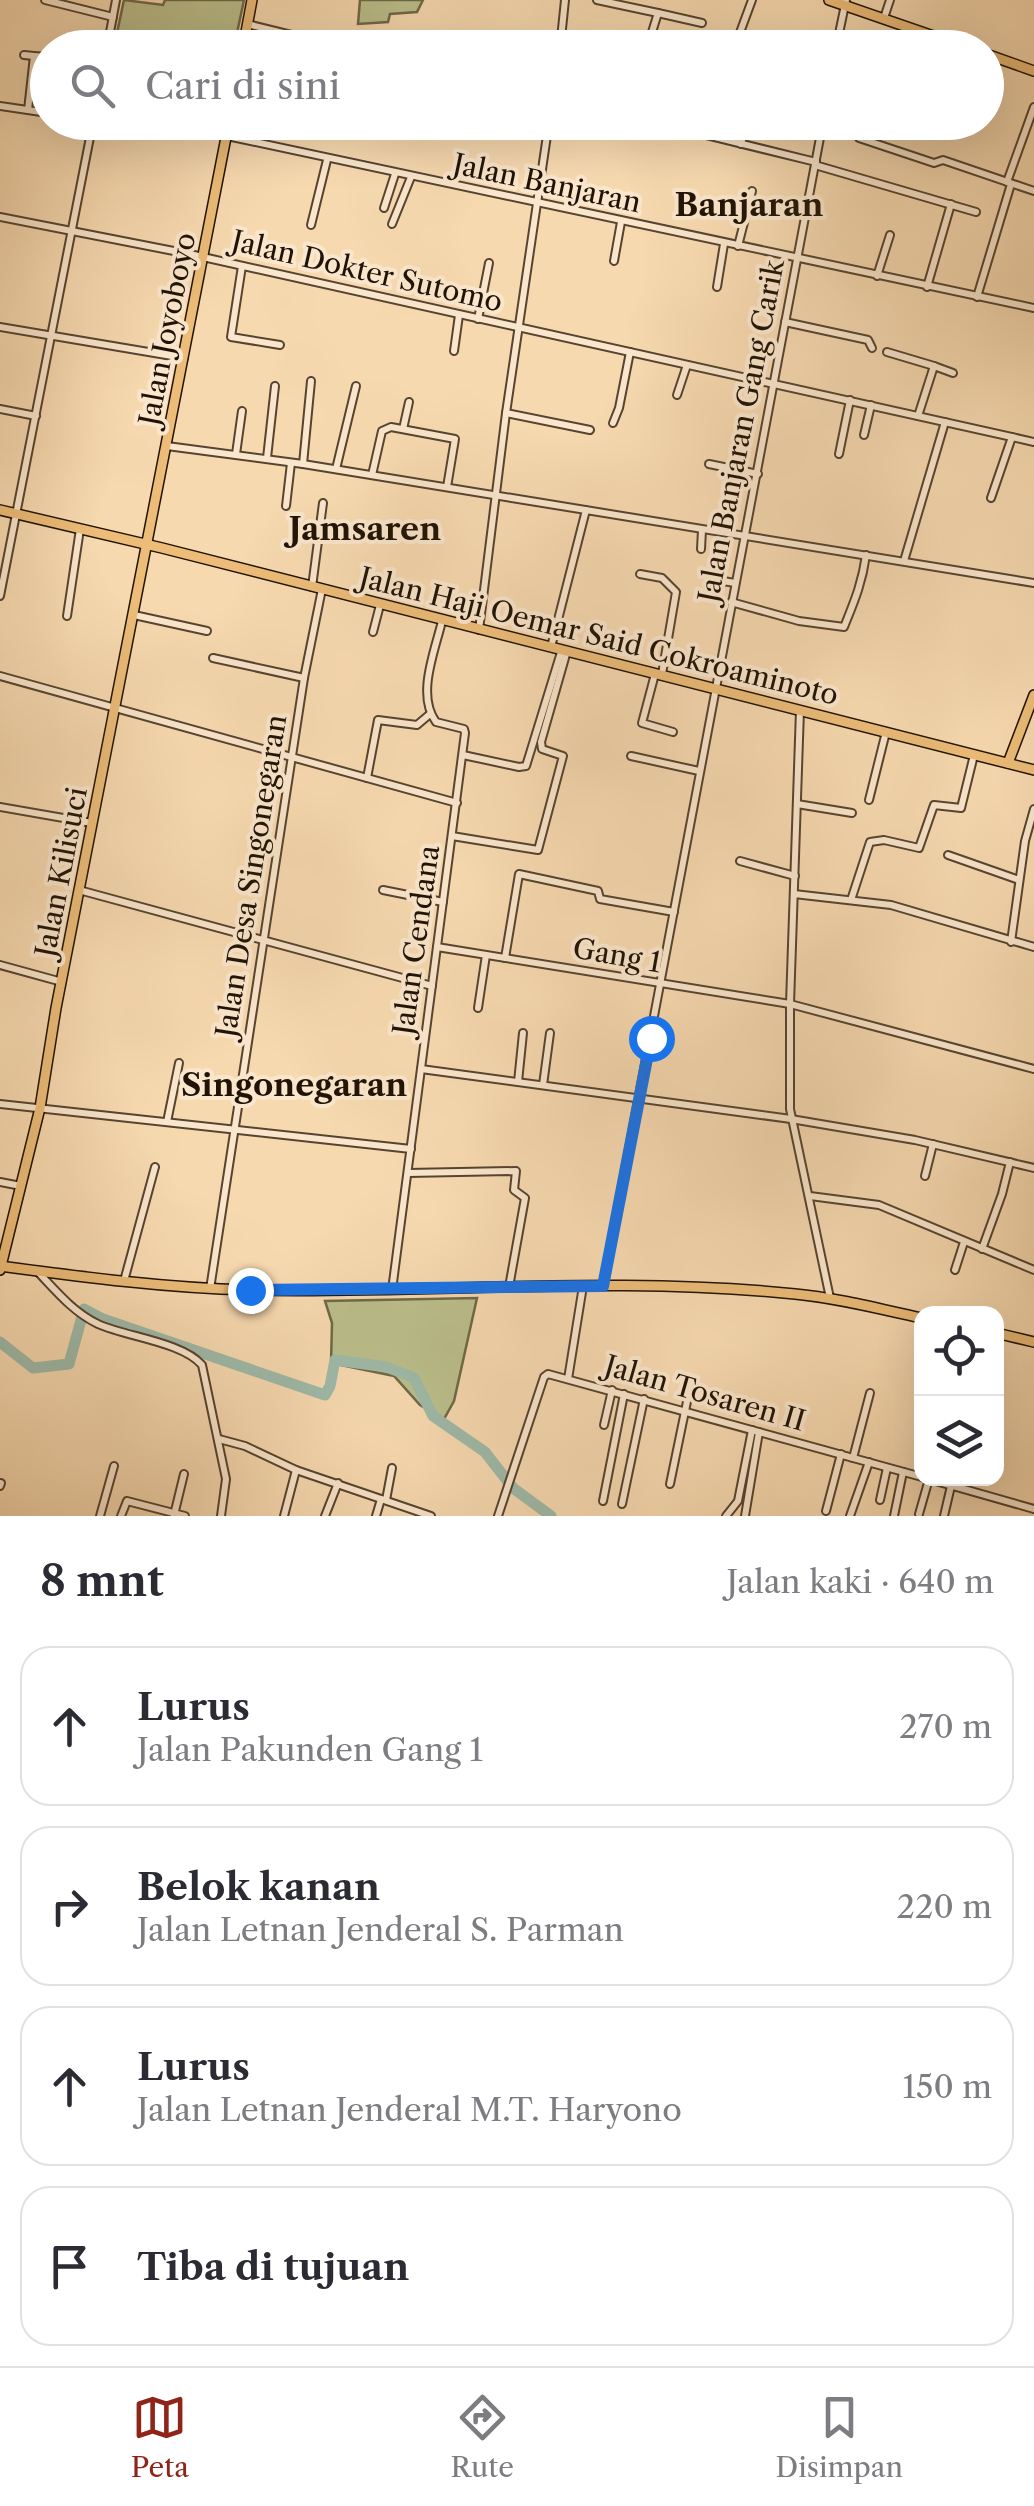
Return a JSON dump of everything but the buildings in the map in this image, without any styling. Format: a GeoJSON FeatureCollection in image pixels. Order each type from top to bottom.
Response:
{"type":"FeatureCollection","features":[{"type":"Feature","properties":{"kind":"main road"},"geometry":{"type":"LineString","coordinates":[[246,30],[252,0]]}},
{"type":"Feature","properties":{"kind":"main road"},"geometry":{"type":"LineString","coordinates":[[829,0],[918,30]]}},
{"type":"Feature","properties":{"kind":"main road"},"geometry":{"type":"LineString","coordinates":[[1004,60],[1034,71]]}},
{"type":"Feature","properties":{"kind":"main road","name":"Jalan Joyoboyo"},"geometry":{"type":"LineString","coordinates":[[147,544],[226,140]]}},
{"type":"Feature","properties":{"kind":"main road","name":"Jalan Haji Oemar Said Cokroaminoto"},"geometry":{"type":"LineString","coordinates":[[0,510],[1034,770]]}},
{"type":"Feature","properties":{"kind":"main road","name":"Jalan Kilisuci"},"geometry":{"type":"LineString","coordinates":[[0,1268],[40,1108],[147,544]]}},
{"type":"Feature","properties":{"kind":"main road"},"geometry":{"type":"LineString","coordinates":[[1008,763],[1034,695]]}},
{"type":"Feature","properties":{"kind":"main road"},"geometry":{"type":"LineString","coordinates":[[0,1268],[123,1283],[210,1288],[603,1286],[755,1290],[830,1298],[914,1316]]}},
{"type":"Feature","properties":{"kind":"main road"},"geometry":{"type":"LineString","coordinates":[[1004,1336],[1034,1342]]}},
{"type":"Feature","properties":{"kind":"street"},"geometry":{"type":"LineString","coordinates":[[45,0],[113,17]]}},
{"type":"Feature","properties":{"kind":"street"},"geometry":{"type":"LineString","coordinates":[[110,30],[116,0]]}},
{"type":"Feature","properties":{"kind":"street"},"geometry":{"type":"LineString","coordinates":[[562,30],[566,0]]}},
{"type":"Feature","properties":{"kind":"street"},"geometry":{"type":"LineString","coordinates":[[597,0],[702,23]]}},
{"type":"Feature","properties":{"kind":"street"},"geometry":{"type":"LineString","coordinates":[[741,30],[752,0]]}},
{"type":"Feature","properties":{"kind":"street"},"geometry":{"type":"LineString","coordinates":[[884,18],[890,0]]}},
{"type":"Feature","properties":{"kind":"street"},"geometry":{"type":"LineString","coordinates":[[840,30],[845,3]]}},
{"type":"Feature","properties":{"kind":"street"},"geometry":{"type":"LineString","coordinates":[[652,30],[658,13]]}},
{"type":"Feature","properties":{"kind":"street"},"geometry":{"type":"LineString","coordinates":[[247,24],[272,30]]}},
{"type":"Feature","properties":{"kind":"street"},"geometry":{"type":"LineString","coordinates":[[24,55],[30,56]]}},
{"type":"Feature","properties":{"kind":"street"},"geometry":{"type":"LineString","coordinates":[[1022,67],[1034,58]]}},
{"type":"Feature","properties":{"kind":"street"},"geometry":{"type":"LineString","coordinates":[[0,106],[28,110],[30,92]]}},
{"type":"Feature","properties":{"kind":"street"},"geometry":{"type":"LineString","coordinates":[[978,297],[1034,107]]}},
{"type":"Feature","properties":{"kind":"street"},"geometry":{"type":"LineString","coordinates":[[0,596],[90,140]]}},
{"type":"Feature","properties":{"kind":"street","name":"Jalan Banjaran"},"geometry":{"type":"LineString","coordinates":[[244,140],[1034,308]]}},
{"type":"Feature","properties":{"kind":"street"},"geometry":{"type":"LineString","coordinates":[[479,630],[546,140]]}},
{"type":"Feature","properties":{"kind":"street"},"geometry":{"type":"LineString","coordinates":[[725,140],[976,212]]}},
{"type":"Feature","properties":{"kind":"street"},"geometry":{"type":"LineString","coordinates":[[741,144],[742,140]]}},
{"type":"Feature","properties":{"kind":"street","name":"Jalan Banjaran Gang Carik"},"geometry":{"type":"LineString","coordinates":[[603,1286],[820,140]]}},
{"type":"Feature","properties":{"kind":"street"},"geometry":{"type":"LineString","coordinates":[[865,140],[934,163],[942,160],[1034,192]]}},
{"type":"Feature","properties":{"kind":"street"},"geometry":{"type":"LineString","coordinates":[[312,225],[328,160]]}},
{"type":"Feature","properties":{"kind":"street"},"geometry":{"type":"LineString","coordinates":[[384,208],[395,174]]}},
{"type":"Feature","properties":{"kind":"street"},"geometry":{"type":"LineString","coordinates":[[392,224],[411,177]]}},
{"type":"Feature","properties":{"kind":"street"},"geometry":{"type":"LineString","coordinates":[[738,246],[752,191]]}},
{"type":"Feature","properties":{"kind":"street"},"geometry":{"type":"LineString","coordinates":[[927,287],[951,204]]}},
{"type":"Feature","properties":{"kind":"street","name":"Jalan Dokter Sutomo"},"geometry":{"type":"LineString","coordinates":[[0,217],[204,257],[1034,442]]}},
{"type":"Feature","properties":{"kind":"street"},"geometry":{"type":"LineString","coordinates":[[614,260],[622,222]]}},
{"type":"Feature","properties":{"kind":"street"},"geometry":{"type":"LineString","coordinates":[[877,276],[890,235]]}},
{"type":"Feature","properties":{"kind":"street"},"geometry":{"type":"LineString","coordinates":[[717,287],[724,243]]}},
{"type":"Feature","properties":{"kind":"street"},"geometry":{"type":"LineString","coordinates":[[478,319],[489,263]]}},
{"type":"Feature","properties":{"kind":"street"},"geometry":{"type":"LineString","coordinates":[[242,266],[231,337],[280,345]]}},
{"type":"Feature","properties":{"kind":"street"},"geometry":{"type":"LineString","coordinates":[[454,351],[459,315]]}},
{"type":"Feature","properties":{"kind":"street"},"geometry":{"type":"LineString","coordinates":[[784,322],[869,340],[872,348]]}},
{"type":"Feature","properties":{"kind":"street"},"geometry":{"type":"LineString","coordinates":[[0,327],[184,358]]}},
{"type":"Feature","properties":{"kind":"street"},"geometry":{"type":"LineString","coordinates":[[613,423],[620,408],[630,352]]}},
{"type":"Feature","properties":{"kind":"street"},"geometry":{"type":"LineString","coordinates":[[886,352],[953,372]]}},
{"type":"Feature","properties":{"kind":"street"},"geometry":{"type":"LineString","coordinates":[[677,394],[686,365]]}},
{"type":"Feature","properties":{"kind":"street"},"geometry":{"type":"LineString","coordinates":[[918,416],[934,366]]}},
{"type":"Feature","properties":{"kind":"street"},"geometry":{"type":"LineString","coordinates":[[304,464],[311,382]]}},
{"type":"Feature","properties":{"kind":"street"},"geometry":{"type":"LineString","coordinates":[[267,458],[275,386]]}},
{"type":"Feature","properties":{"kind":"street"},"geometry":{"type":"LineString","coordinates":[[336,469],[356,386]]}},
{"type":"Feature","properties":{"kind":"street"},"geometry":{"type":"LineString","coordinates":[[839,454],[850,400]]}},
{"type":"Feature","properties":{"kind":"street"},"geometry":{"type":"LineString","coordinates":[[404,429],[409,402]]}},
{"type":"Feature","properties":{"kind":"street"},"geometry":{"type":"LineString","coordinates":[[864,435],[871,405]]}},
{"type":"Feature","properties":{"kind":"street"},"geometry":{"type":"LineString","coordinates":[[0,409],[36,416]]}},
{"type":"Feature","properties":{"kind":"street"},"geometry":{"type":"LineString","coordinates":[[236,454],[242,411]]}},
{"type":"Feature","properties":{"kind":"street"},"geometry":{"type":"LineString","coordinates":[[506,413],[590,430]]}},
{"type":"Feature","properties":{"kind":"street"},"geometry":{"type":"LineString","coordinates":[[904,560],[945,422]]}},
{"type":"Feature","properties":{"kind":"street"},"geometry":{"type":"LineString","coordinates":[[372,475],[382,431],[391,427],[404,429],[456,441],[446,487]]}},
{"type":"Feature","properties":{"kind":"street"},"geometry":{"type":"LineString","coordinates":[[991,498],[1012,437]]}},
{"type":"Feature","properties":{"kind":"street"},"geometry":{"type":"LineString","coordinates":[[168,446],[267,458],[1034,582]]}},
{"type":"Feature","properties":{"kind":"street"},"geometry":{"type":"LineString","coordinates":[[286,506],[292,462]]}},
{"type":"Feature","properties":{"kind":"street"},"geometry":{"type":"LineString","coordinates":[[709,464],[758,474]]}},
{"type":"Feature","properties":{"kind":"street","name":"Jalan Desa Singonegaran"},"geometry":{"type":"LineString","coordinates":[[210,1288],[293,758],[317,588],[323,503]]}},
{"type":"Feature","properties":{"kind":"street"},"geometry":{"type":"LineString","coordinates":[[452,836],[538,850],[563,756],[542,749],[541,742],[586,510]]}},
{"type":"Feature","properties":{"kind":"street"},"geometry":{"type":"LineString","coordinates":[[66,616],[80,529]]}},
{"type":"Feature","properties":{"kind":"street"},"geometry":{"type":"LineString","coordinates":[[701,548],[702,530]]}},
{"type":"Feature","properties":{"kind":"street"},"geometry":{"type":"LineString","coordinates":[[731,602],[799,621],[844,627],[850,604],[860,593],[866,555]]}},
{"type":"Feature","properties":{"kind":"street"},"geometry":{"type":"LineString","coordinates":[[640,574],[662,578],[676,592],[642,723],[673,732]]}},
{"type":"Feature","properties":{"kind":"street"},"geometry":{"type":"LineString","coordinates":[[711,579],[734,583]]}},
{"type":"Feature","properties":{"kind":"street"},"geometry":{"type":"LineString","coordinates":[[372,632],[380,605]]}},
{"type":"Feature","properties":{"kind":"street"},"geometry":{"type":"LineString","coordinates":[[134,615],[208,631]]}},
{"type":"Feature","properties":{"kind":"street"},"geometry":{"type":"LineString","coordinates":[[442,621],[427,692],[430,714],[440,724],[464,729],[463,754],[526,766],[560,649]]}},
{"type":"Feature","properties":{"kind":"street"},"geometry":{"type":"LineString","coordinates":[[213,658],[304,678]]}},
{"type":"Feature","properties":{"kind":"street"},"geometry":{"type":"LineString","coordinates":[[0,676],[457,804]]}},
{"type":"Feature","properties":{"kind":"street"},"geometry":{"type":"LineString","coordinates":[[800,710],[790,1004],[791,1120],[830,1298]]}},
{"type":"Feature","properties":{"kind":"street"},"geometry":{"type":"LineString","coordinates":[[367,778],[379,720],[415,726],[430,714]]}},
{"type":"Feature","properties":{"kind":"street"},"geometry":{"type":"LineString","coordinates":[[869,800],[886,732]]}},
{"type":"Feature","properties":{"kind":"street","name":"Jalan Cendana"},"geometry":{"type":"LineString","coordinates":[[392,1290],[463,754]]}},
{"type":"Feature","properties":{"kind":"street"},"geometry":{"type":"LineString","coordinates":[[851,900],[870,842],[884,840],[920,848],[934,805],[961,808],[978,755]]}},
{"type":"Feature","properties":{"kind":"street"},"geometry":{"type":"LineString","coordinates":[[631,756],[699,771]]}},
{"type":"Feature","properties":{"kind":"street"},"geometry":{"type":"LineString","coordinates":[[797,804],[852,813]]}},
{"type":"Feature","properties":{"kind":"street"},"geometry":{"type":"LineString","coordinates":[[0,807],[93,823]]}},
{"type":"Feature","properties":{"kind":"street"},"geometry":{"type":"LineString","coordinates":[[1010,942],[1034,809]]}},
{"type":"Feature","properties":{"kind":"street"},"geometry":{"type":"LineString","coordinates":[[948,855],[1020,880]]}},
{"type":"Feature","properties":{"kind":"street"},"geometry":{"type":"LineString","coordinates":[[740,861],[794,876]]}},
{"type":"Feature","properties":{"kind":"street"},"geometry":{"type":"LineString","coordinates":[[505,958],[520,874],[598,891],[601,899],[674,912]]}},
{"type":"Feature","properties":{"kind":"street"},"geometry":{"type":"LineString","coordinates":[[79,890],[432,986]]}},
{"type":"Feature","properties":{"kind":"street"},"geometry":{"type":"LineString","coordinates":[[383,890],[443,902]]}},
{"type":"Feature","properties":{"kind":"street"},"geometry":{"type":"LineString","coordinates":[[794,894],[914,911],[1034,947]]}},
{"type":"Feature","properties":{"kind":"street","name":"Gang 1"},"geometry":{"type":"LineString","coordinates":[[437,948],[790,1004],[1034,1069]]}},
{"type":"Feature","properties":{"kind":"street"},"geometry":{"type":"LineString","coordinates":[[478,1008],[486,956]]}},
{"type":"Feature","properties":{"kind":"street"},"geometry":{"type":"LineString","coordinates":[[0,965],[62,982]]}},
{"type":"Feature","properties":{"kind":"street"},"geometry":{"type":"LineString","coordinates":[[518,1082],[523,1033]]}},
{"type":"Feature","properties":{"kind":"street"},"geometry":{"type":"LineString","coordinates":[[543,1085],[550,1033]]}},
{"type":"Feature","properties":{"kind":"street"},"geometry":{"type":"LineString","coordinates":[[167,1122],[179,1063]]}},
{"type":"Feature","properties":{"kind":"street"},"geometry":{"type":"LineString","coordinates":[[421,1069],[791,1120],[933,1144],[1034,1168]]}},
{"type":"Feature","properties":{"kind":"street"},"geometry":{"type":"LineString","coordinates":[[0,1104],[410,1149]]}},
{"type":"Feature","properties":{"kind":"street"},"geometry":{"type":"LineString","coordinates":[[924,1176],[933,1144]]}},
{"type":"Feature","properties":{"kind":"street"},"geometry":{"type":"LineString","coordinates":[[982,1249],[1010,1162]]}},
{"type":"Feature","properties":{"kind":"street"},"geometry":{"type":"LineString","coordinates":[[123,1283],[155,1167]]}},
{"type":"Feature","properties":{"kind":"street"},"geometry":{"type":"LineString","coordinates":[[408,1173],[515,1170],[514,1190],[525,1198],[509,1288]]}},
{"type":"Feature","properties":{"kind":"street"},"geometry":{"type":"LineString","coordinates":[[0,1182],[21,1186]]}},
{"type":"Feature","properties":{"kind":"street"},"geometry":{"type":"LineString","coordinates":[[810,1196],[879,1205],[1034,1270]]}},
{"type":"Feature","properties":{"kind":"street"},"geometry":{"type":"LineString","coordinates":[[956,1270],[964,1242]]}},
{"type":"Feature","properties":{"kind":"street"},"geometry":{"type":"LineString","coordinates":[[37,1272],[82,1315],[199,1360],[205,1370],[226,1484],[221,1516]]}},
{"type":"Feature","properties":{"kind":"street","name":"Jalan Tosaren II"},"geometry":{"type":"LineString","coordinates":[[583,1286],[568,1378],[914,1475]]}},
{"type":"Feature","properties":{"kind":"street"},"geometry":{"type":"LineString","coordinates":[[498,1516],[544,1376],[568,1378]]}},
{"type":"Feature","properties":{"kind":"street"},"geometry":{"type":"LineString","coordinates":[[670,1484],[690,1386]]}},
{"type":"Feature","properties":{"kind":"street"},"geometry":{"type":"LineString","coordinates":[[604,1424],[612,1390]]}},
{"type":"Feature","properties":{"kind":"street"},"geometry":{"type":"LineString","coordinates":[[853,1458],[870,1393]]}},
{"type":"Feature","properties":{"kind":"street"},"geometry":{"type":"LineString","coordinates":[[603,1500],[624,1394]]}},
{"type":"Feature","properties":{"kind":"street"},"geometry":{"type":"LineString","coordinates":[[622,1504],[644,1399]]}},
{"type":"Feature","properties":{"kind":"street"},"geometry":{"type":"LineString","coordinates":[[726,1516],[738,1501],[756,1431]]}},
{"type":"Feature","properties":{"kind":"street"},"geometry":{"type":"LineString","coordinates":[[745,1516],[756,1431]]}},
{"type":"Feature","properties":{"kind":"street"},"geometry":{"type":"LineString","coordinates":[[219,1439],[431,1516]]}},
{"type":"Feature","properties":{"kind":"street"},"geometry":{"type":"LineString","coordinates":[[826,1510],[842,1454]]}},
{"type":"Feature","properties":{"kind":"street"},"geometry":{"type":"LineString","coordinates":[[850,1516],[869,1462]]}},
{"type":"Feature","properties":{"kind":"street"},"geometry":{"type":"LineString","coordinates":[[100,1516],[114,1466]]}},
{"type":"Feature","properties":{"kind":"street"},"geometry":{"type":"LineString","coordinates":[[376,1516],[392,1468]]}},
{"type":"Feature","properties":{"kind":"street"},"geometry":{"type":"LineString","coordinates":[[880,1500],[887,1468]]}},
{"type":"Feature","properties":{"kind":"street"},"geometry":{"type":"LineString","coordinates":[[284,1516],[296,1470]]}},
{"type":"Feature","properties":{"kind":"street"},"geometry":{"type":"LineString","coordinates":[[894,1516],[903,1472]]}},
{"type":"Feature","properties":{"kind":"street"},"geometry":{"type":"LineString","coordinates":[[174,1514],[184,1474]]}},
{"type":"Feature","properties":{"kind":"street"},"geometry":{"type":"LineString","coordinates":[[325,1516],[338,1484]]}},
{"type":"Feature","properties":{"kind":"street"},"geometry":{"type":"LineString","coordinates":[[919,1514],[924,1486]]}},
{"type":"Feature","properties":{"kind":"street"},"geometry":{"type":"LineString","coordinates":[[944,1516],[951,1486]]}},
{"type":"Feature","properties":{"kind":"street","name":"Jalan Tosaren II"},"geometry":{"type":"LineString","coordinates":[[951,1486],[1034,1510]]}},
{"type":"Feature","properties":{"kind":"street"},"geometry":{"type":"LineString","coordinates":[[120,1516],[127,1502],[185,1516]]}},
{"type":"Feature","properties":{"kind":"green space"},"geometry":{"type":"Polygon","coordinates":[[[124,0],[163,5],[165,0],[244,0],[238,30],[118,30],[124,0]]]}},
{"type":"Feature","properties":{"kind":"green space"},"geometry":{"type":"Polygon","coordinates":[[[360,0],[423,0],[417,12],[390,14],[388,22],[358,24],[360,0]]]}},
{"type":"Feature","properties":{"kind":"green space"},"geometry":{"type":"Polygon","coordinates":[[[477,1298],[454,1401],[444,1419],[420,1405],[394,1376],[331,1363],[332,1323],[325,1301],[477,1298]]]}},
{"type":"Feature","properties":{"kind":"waterway"},"geometry":{"type":"LineString","coordinates":[[0,1342],[33,1368],[69,1364],[84,1309],[103,1319],[325,1395],[335,1360],[387,1367],[414,1378],[433,1416],[485,1452],[513,1488],[551,1516]]}},
{"type":"Feature","properties":{"kind":"district","name":"Banjaran"},"geometry":{"type":"Point","coordinates":[749,204]}},
{"type":"Feature","properties":{"kind":"district","name":"Jamsaren"},"geometry":{"type":"Point","coordinates":[365,528]}},
{"type":"Feature","properties":{"kind":"district","name":"Singonegaran"},"geometry":{"type":"Point","coordinates":[294,1084]}},
{"type":"Feature","properties":{"kind":"route"},"geometry":{"type":"LineString","coordinates":[[250,1290],[603,1286],[651,1038]]}}]}
